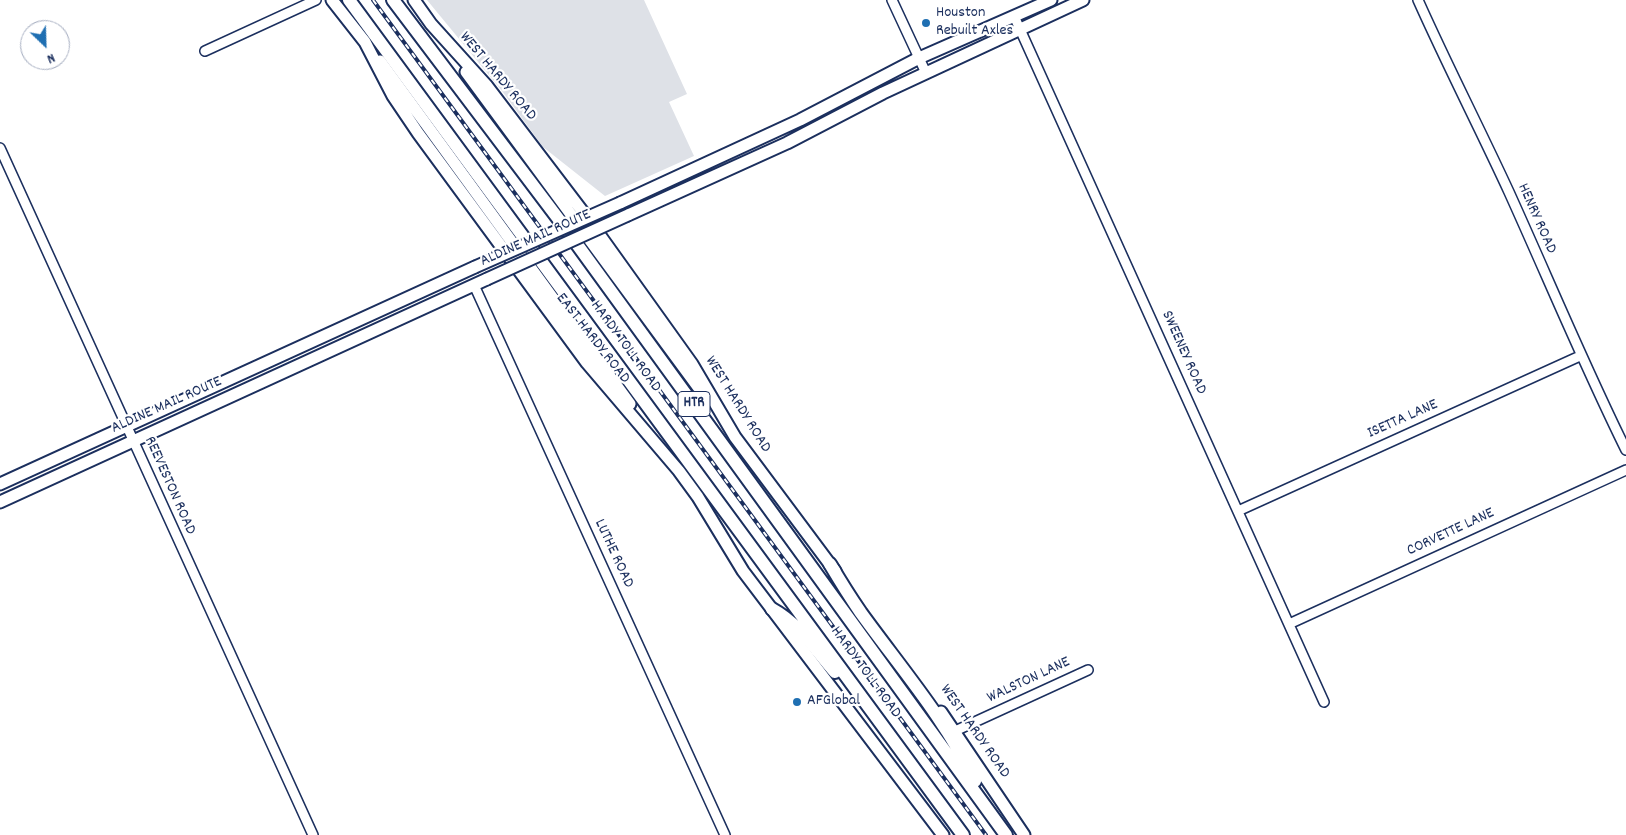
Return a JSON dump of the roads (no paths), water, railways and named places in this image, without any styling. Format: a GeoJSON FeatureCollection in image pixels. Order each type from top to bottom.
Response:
{"type":"FeatureCollection","features":[{"type":"Feature","properties":{"kind":"highway","name":"HARDY TOLL ROAD"},"geometry":{"type":"LineString","coordinates":[[349,0],[962,835]]}},
{"type":"Feature","properties":{"kind":"highway","name":"HARDY TOLL ROAD"},"geometry":{"type":"LineString","coordinates":[[394,0],[563,225],[1006,835]]}},
{"type":"Feature","properties":{"kind":"highway"},"geometry":{"type":"LineString","coordinates":[[830,564],[860,611],[918,688],[967,763],[990,812]]}},
{"type":"Feature","properties":{"kind":"highway"},"geometry":{"type":"LineString","coordinates":[[772,609],[783,615],[801,632],[832,669],[954,835]]}},
{"type":"Feature","properties":{"kind":"main road","name":"EAST HARDY ROAD"},"geometry":{"type":"LineString","coordinates":[[332,0],[365,42],[393,96],[418,132],[587,363],[679,471],[698,497],[743,571],[943,835]]}},
{"type":"Feature","properties":{"kind":"main road","name":"WEST HARDY ROAD"},"geometry":{"type":"LineString","coordinates":[[414,0],[430,24],[487,86],[592,224],[686,356],[734,438],[955,731],[1024,835]]}},
{"type":"Feature","properties":{"kind":"main road","name":"ALDINE MAIL ROUTE"},"geometry":{"type":"LineString","coordinates":[[6,482],[261,367],[475,267],[620,203],[826,106],[919,58],[1051,0]]}},
{"type":"Feature","properties":{"kind":"main road"},"geometry":{"type":"LineString","coordinates":[[1055,0],[1061,11]]}},
{"type":"Feature","properties":{"kind":"main road","name":"ALDINE MAIL ROUTE"},"geometry":{"type":"LineString","coordinates":[[0,502],[132,440],[719,174],[926,73],[1083,0]]}},
{"type":"Feature","properties":{"kind":"main road"},"geometry":{"type":"LineString","coordinates":[[430,24],[587,233],[734,438]]}},
{"type":"Feature","properties":{"kind":"main road"},"geometry":{"type":"LineString","coordinates":[[365,42],[527,260],[679,471]]}},
{"type":"Feature","properties":{"kind":"main road"},"geometry":{"type":"LineString","coordinates":[[826,106],[834,119]]}},
{"type":"Feature","properties":{"kind":"main road"},"geometry":{"type":"LineString","coordinates":[[710,161],[719,174]]}},
{"type":"Feature","properties":{"kind":"main road"},"geometry":{"type":"LineString","coordinates":[[362,319],[369,334]]}},
{"type":"Feature","properties":{"kind":"main road"},"geometry":{"type":"LineString","coordinates":[[261,367],[266,380]]}},
{"type":"Feature","properties":{"kind":"main road"},"geometry":{"type":"LineString","coordinates":[[6,482],[17,494]]}},
{"type":"Feature","properties":{"kind":"street"},"geometry":{"type":"LineString","coordinates":[[205,51],[316,0]]}},
{"type":"Feature","properties":{"kind":"street"},"geometry":{"type":"LineString","coordinates":[[892,0],[926,73]]}},
{"type":"Feature","properties":{"kind":"street","name":"HENRY ROAD"},"geometry":{"type":"LineString","coordinates":[[1418,0],[1446,64],[1508,192],[1580,356],[1626,450]]}},
{"type":"Feature","properties":{"kind":"street","name":"SWEENEY ROAD"},"geometry":{"type":"LineString","coordinates":[[1014,16],[1022,29],[1324,702]]}},
{"type":"Feature","properties":{"kind":"street","name":"REEVESTON ROAD"},"geometry":{"type":"LineString","coordinates":[[0,148],[312,835]]}},
{"type":"Feature","properties":{"kind":"street","name":"LUTHE ROAD"},"geometry":{"type":"LineString","coordinates":[[474,285],[725,835]]}},
{"type":"Feature","properties":{"kind":"street","name":"ISETTA LANE"},"geometry":{"type":"LineString","coordinates":[[1238,511],[1580,356]]}},
{"type":"Feature","properties":{"kind":"street","name":"CORVETTE LANE"},"geometry":{"type":"LineString","coordinates":[[1289,624],[1626,470]]}},
{"type":"Feature","properties":{"kind":"street","name":"WALSTON LANE"},"geometry":{"type":"LineString","coordinates":[[955,731],[1088,670]]}},
{"type":"Feature","properties":{"kind":"railway"},"geometry":{"type":"LineString","coordinates":[[373,0],[986,835]]}},
{"type":"Feature","properties":{"kind":"place","name":"Houston Rebuilt Axles"},"geometry":{"type":"Point","coordinates":[926,23]}},
{"type":"Feature","properties":{"kind":"place","name":"AFGlobal"},"geometry":{"type":"Point","coordinates":[797,702]}}]}
